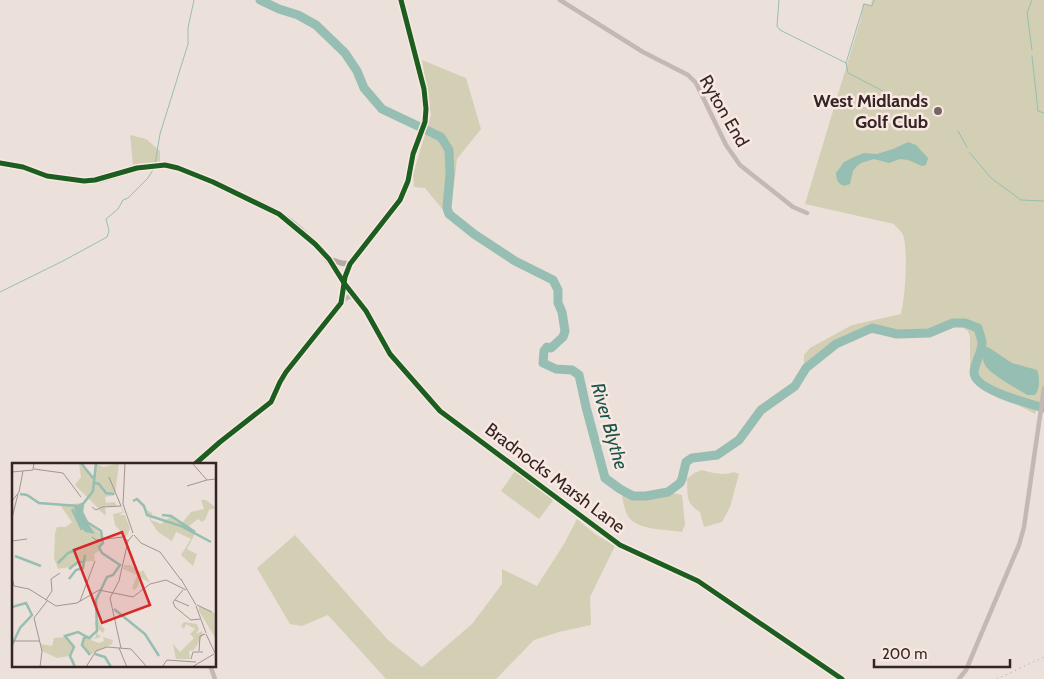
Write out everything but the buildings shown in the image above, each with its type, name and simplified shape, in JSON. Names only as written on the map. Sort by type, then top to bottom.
[{"type":"street","points":[[340,303],[350,264],[400,200],[408,181],[413,154],[426,117],[424,89],[401,0]]},
{"type":"street","name":"Ryton End","points":[[560,0],[643,52],[688,75],[696,83],[726,146],[740,165],[793,207],[807,212]]},
{"type":"street","points":[[0,163],[23,167],[47,176],[90,181],[150,166],[158,165],[178,168],[270,208],[315,244],[344,283]]},
{"type":"street","points":[[328,259],[350,264]]},
{"type":"street","name":"Bradnocks Marsh Lane","points":[[344,283],[366,311],[390,354],[440,411],[620,544],[698,581],[842,679]]},
{"type":"street","points":[[197,463],[220,442],[271,402],[286,372],[340,303],[346,298],[355,295]]},
{"type":"street","points":[[959,679],[970,661],[1019,545],[1024,528],[1044,389]]},
{"type":"street","points":[[210,666],[215,679]]},
{"type":"shaded area","name":"West Midlands Golf Club","points":[[872,0],[1044,0],[1044,406],[1038,405],[1035,414],[974,382],[970,375],[970,337],[968,331],[960,326],[948,328],[939,333],[901,337],[870,333],[835,349],[809,369],[806,370],[804,366],[804,355],[810,348],[852,325],[901,314],[906,273],[902,233],[894,224],[805,204],[861,18],[863,3],[871,5]]},
{"type":"shaded area","points":[[422,60],[466,78],[481,129],[457,159],[452,202],[448,216],[425,188],[414,187],[413,174],[431,115]]},
{"type":"shaded area","points":[[130,135],[146,139],[160,151],[160,162],[133,165]]},
{"type":"shaded area","points":[[702,470],[718,474],[734,472],[739,474],[730,507],[722,522],[704,527],[700,512],[690,502],[687,490],[687,479],[694,473]]},
{"type":"shaded area","points":[[515,471],[554,499],[539,519],[501,491]]},
{"type":"shaded area","points":[[620,489],[633,496],[668,492],[682,495],[685,525],[682,532],[650,528],[635,523],[626,512]]},
{"type":"shaded area","points":[[577,519],[595,534],[615,546],[590,597],[591,625],[534,640],[496,679],[386,679],[328,615],[302,626],[290,624],[257,568],[295,535],[388,640],[422,667],[472,624],[502,584],[502,569],[537,586],[564,544]]},
{"type":"water","points":[[908,142],[916,145],[928,158],[926,165],[922,166],[900,159],[889,163],[874,159],[861,163],[856,167],[850,184],[844,186],[838,181],[836,173],[844,162],[864,153],[877,154]]},
{"type":"water","points":[[985,347],[988,347],[1012,363],[1037,370],[1039,383],[1035,395],[1027,395],[991,372],[983,361]]},
{"type":"waterway","points":[[155,164],[160,134],[188,44],[188,28],[194,0]]},
{"type":"waterway","name":"River Blythe","points":[[260,0],[298,15],[316,25],[345,53],[357,71],[364,88],[382,109],[441,137],[449,150],[450,174],[447,208],[449,214],[474,234],[515,261],[553,280],[558,290],[558,303],[562,312],[565,331],[563,337],[551,348],[547,347],[544,351],[543,363],[556,369],[572,370],[579,375],[605,478],[633,496],[668,492],[680,483],[686,462],[692,458],[717,455],[739,440],[761,410],[795,386],[806,368],[836,344],[872,328],[897,334],[929,333],[953,323],[965,323],[978,328],[982,343],[974,369],[977,379],[983,385],[1004,395],[1044,408]]},
{"type":"waterway","points":[[779,0],[777,26],[780,30],[846,63],[848,73],[921,109]]},
{"type":"waterway","points":[[846,63],[864,4],[872,6],[874,0]]},
{"type":"waterway","points":[[1032,0],[1027,13],[1032,50]]},
{"type":"waterway","points":[[1032,56],[1038,111],[1044,113]]},
{"type":"waterway","points":[[958,131],[967,147]]},
{"type":"waterway","points":[[969,152],[991,178],[1021,200],[1044,201]]},
{"type":"waterway","points":[[0,292],[107,237],[109,231],[106,219],[118,209],[123,200],[128,198],[148,178],[154,168]]},
{"type":"railway","points":[[997,679],[1044,657]]},
{"type":"cycle path","points":[[196,463],[271,402],[286,372],[341,303],[345,277],[350,264],[400,200],[408,181],[413,154],[425,122],[426,109],[424,89],[401,0]]},
{"type":"cycle path","points":[[0,163],[23,167],[47,176],[84,181],[95,180],[137,168],[165,165],[178,168],[213,182],[279,214],[315,244],[329,259],[344,283],[366,311],[390,354],[440,411],[620,545],[698,581],[842,679]]},
{"type":"place","name":"West Midlands Golf Club","points":[[938,111]]}]
